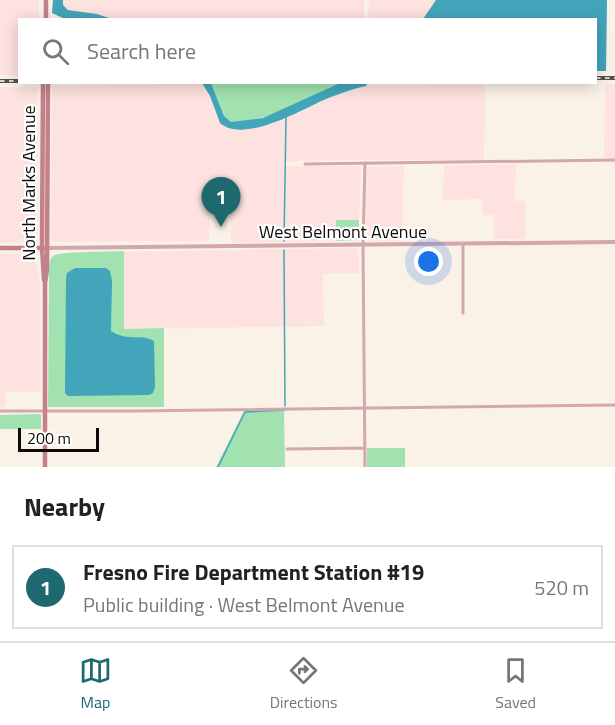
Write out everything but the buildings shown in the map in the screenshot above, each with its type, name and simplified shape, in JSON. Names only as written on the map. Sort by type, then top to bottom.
[{"type":"main road","points":[[46,0],[46,18]]},
{"type":"main road","name":"North Marks Avenue","points":[[43,84],[45,467]]},
{"type":"main road","name":"North Marks Avenue","points":[[44,248],[48,84]]},
{"type":"main road","name":"West Belmont Avenue","points":[[0,248],[44,248]]},
{"type":"street","points":[[305,164],[615,160]]},
{"type":"street","points":[[365,163],[363,245],[365,467]]},
{"type":"street","name":"West Belmont Avenue","points":[[44,248],[615,242]]},
{"type":"street","points":[[463,244],[464,313]]},
{"type":"street","points":[[0,411],[615,405]]},
{"type":"street","points":[[287,449],[365,448]]},
{"type":"shaded area","points":[[0,0],[39,0],[39,18],[18,18],[18,75],[0,75]]},
{"type":"shaded area","points":[[63,0],[364,0],[364,18],[107,18],[67,10],[63,5]]},
{"type":"shaded area","points":[[369,0],[436,0],[424,18],[368,18]]},
{"type":"shaded area","points":[[203,84],[210,96],[217,117],[259,127],[274,123],[346,91],[366,86],[485,85],[484,160],[284,162],[285,166],[361,166],[359,220],[336,220],[336,241],[233,243],[231,240],[231,197],[210,197],[209,241],[53,242],[51,240],[52,87]]},
{"type":"shaded area","points":[[605,84],[615,84],[615,158],[604,158]]},
{"type":"shaded area","points":[[0,87],[38,87],[37,240],[35,242],[0,243]]},
{"type":"shaded area","points":[[516,164],[515,201],[525,201],[525,239],[494,239],[494,215],[483,215],[483,199],[443,200],[444,166]]},
{"type":"shaded area","points":[[404,166],[402,241],[369,241],[365,238],[367,168]]},
{"type":"shaded area","points":[[358,248],[359,273],[323,274],[324,326],[124,329],[124,252]]},
{"type":"shaded area","points":[[0,253],[35,256],[40,286],[41,392],[6,392],[5,407],[0,407]]},
{"type":"green space","points":[[211,84],[338,84],[301,102],[259,118],[231,122],[224,116]]},
{"type":"green space","points":[[336,220],[359,220],[359,240],[336,241]]},
{"type":"green space","points":[[124,251],[124,329],[164,328],[164,407],[48,407],[51,258],[65,253]]},
{"type":"green space","points":[[244,411],[284,411],[285,467],[216,467]]},
{"type":"green space","points":[[41,414],[41,429],[0,429],[0,415]]},
{"type":"green space","points":[[367,448],[405,448],[405,467],[367,467]]},
{"type":"water","points":[[53,0],[63,0],[63,5],[68,10],[109,18],[63,18],[52,13]]},
{"type":"water","points":[[436,0],[607,0],[606,71],[597,71],[597,18],[424,18]]},
{"type":"water","points":[[203,84],[211,84],[224,116],[231,122],[263,118],[338,84],[367,84],[326,99],[273,123],[243,130],[230,128],[220,123],[210,96]]},
{"type":"water","points":[[75,268],[106,268],[110,271],[112,281],[111,331],[122,336],[154,341],[155,387],[153,393],[149,395],[68,396],[65,393],[66,279],[67,273]]},
{"type":"waterway","points":[[284,241],[286,117]]},
{"type":"waterway","points":[[284,250],[285,406]]},
{"type":"waterway","points":[[218,467],[245,412],[285,410]]},
{"type":"railway","points":[[597,78],[615,78]]},
{"type":"railway","points":[[0,81],[18,81]]},
{"type":"place","name":"Fresno Fire Department Station #19","points":[[221,227]]}]
